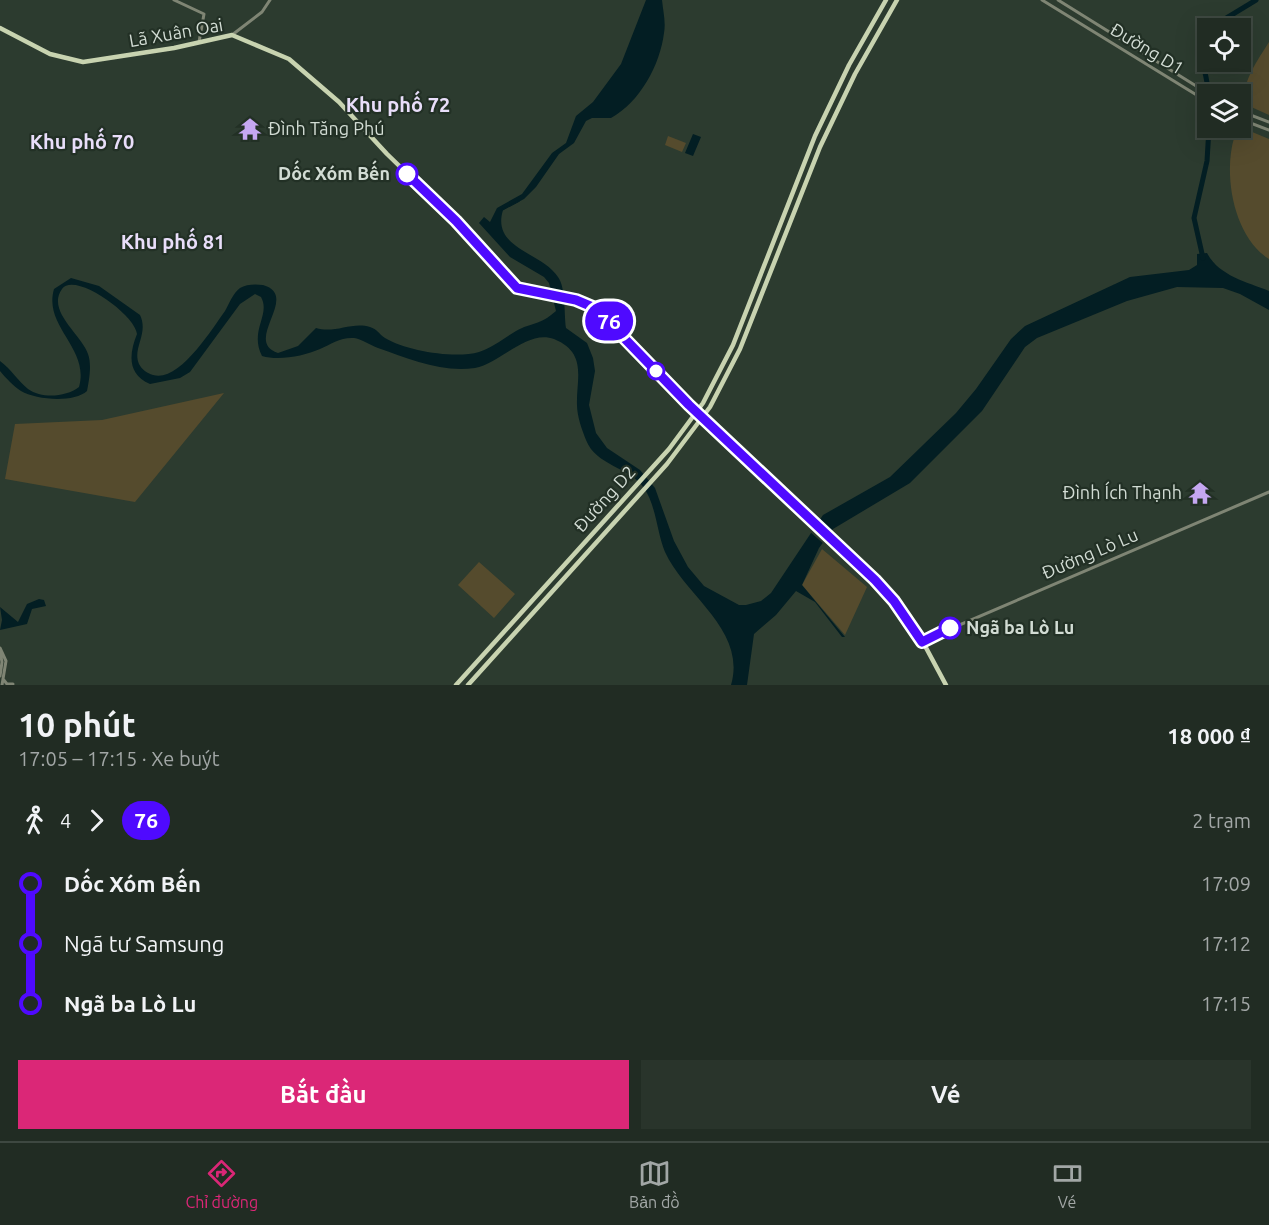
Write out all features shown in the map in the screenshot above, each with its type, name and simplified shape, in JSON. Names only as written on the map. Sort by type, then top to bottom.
[{"type":"main road","name":"Đường D2","points":[[457,684],[654,466],[697,412],[727,358],[815,136],[849,65],[885,0]]},
{"type":"main road","name":"Đường D2","points":[[468,685],[667,464],[703,418],[727,378],[821,145],[848,87],[898,0]]},
{"type":"main road","name":"Lã Xuân Oai","points":[[0,28],[51,54],[83,62],[232,35],[289,59],[334,97],[387,154],[456,221],[512,285],[523,291],[576,300],[595,308],[697,412]]},
{"type":"main road","points":[[841,84],[848,87]]},
{"type":"main road","points":[[807,155],[816,158]]},
{"type":"main road","points":[[769,250],[778,253]]},
{"type":"main road","points":[[697,412],[875,580],[899,608],[922,642],[946,685]]},
{"type":"main road","points":[[597,528],[604,534]]},
{"type":"street","points":[[174,0],[204,14],[199,42]]},
{"type":"street","points":[[232,35],[262,12],[270,0]]},
{"type":"street","name":"Đường D1","points":[[1042,0],[1197,95]]},
{"type":"street","name":"Đường D1","points":[[1058,0],[1197,87]]},
{"type":"street","points":[[1251,115],[1269,122]]},
{"type":"street","points":[[1251,123],[1269,130]]},
{"type":"street","name":"Đường Lò Lu","points":[[922,642],[1269,492]]},
{"type":"street","points":[[0,650],[5,658],[2,685]]},
{"type":"street","points":[[2,676],[6,684],[13,684]]},
{"type":"shaded area","points":[[1269,42],[1269,115],[1251,107],[1251,84],[1247,84]]},
{"type":"shaded area","points":[[1251,132],[1269,139],[1269,259],[1247,236],[1240,221],[1231,187],[1231,153],[1234,138],[1251,138]]},
{"type":"shaded area","points":[[668,136],[686,143],[682,152],[665,145]]},
{"type":"shaded area","points":[[224,393],[135,502],[5,479],[15,424],[102,420]]},
{"type":"shaded area","points":[[822,549],[867,587],[845,635],[802,585]]},
{"type":"shaded area","points":[[479,562],[515,594],[494,618],[458,585]]},
{"type":"water","points":[[646,0],[662,0],[665,25],[658,58],[647,82],[631,102],[611,118],[592,118],[586,121],[574,143],[559,154],[536,187],[524,199],[503,210],[501,223],[504,233],[511,242],[551,269],[561,282],[566,328],[587,343],[593,358],[595,371],[589,405],[596,433],[607,448],[640,470],[655,488],[674,541],[688,567],[704,586],[739,605],[761,601],[771,593],[823,515],[890,477],[956,413],[1011,339],[1025,326],[1130,277],[1189,270],[1197,265],[1197,254],[1207,253],[1212,261],[1226,273],[1269,291],[1269,310],[1240,294],[1223,288],[1177,287],[1127,301],[1037,338],[1025,347],[982,411],[910,483],[833,529],[819,548],[802,585],[845,637],[842,637],[815,602],[796,591],[776,615],[754,634],[747,685],[731,685],[734,665],[730,647],[712,614],[686,584],[665,552],[651,502],[644,488],[630,475],[597,456],[591,449],[584,436],[578,414],[576,359],[565,345],[554,339],[544,337],[534,339],[484,365],[463,369],[426,364],[354,338],[340,340],[299,356],[284,358],[262,356],[258,338],[264,310],[261,297],[255,294],[240,304],[190,372],[180,378],[150,384],[137,375],[134,369],[132,349],[137,334],[126,316],[103,297],[90,290],[69,285],[62,289],[58,297],[58,306],[88,354],[90,368],[87,391],[81,395],[64,399],[36,396],[18,389],[0,371],[0,361],[28,389],[40,394],[61,395],[79,387],[81,373],[78,361],[55,315],[52,303],[54,289],[71,278],[99,286],[140,315],[143,328],[137,358],[142,368],[153,375],[163,375],[184,363],[212,330],[235,293],[240,288],[254,284],[263,285],[273,291],[276,299],[266,339],[269,347],[278,353],[298,346],[316,328],[330,330],[357,325],[372,328],[385,338],[406,347],[431,353],[469,354],[484,350],[522,328],[540,322],[556,311],[549,283],[544,277],[510,257],[479,223],[484,217],[490,222],[497,208],[522,194],[552,153],[566,143],[576,116],[593,102],[621,64]]},
{"type":"water","points":[[693,134],[701,137],[693,156],[685,153]]},
{"type":"water","points":[[39,599],[44,600],[46,606],[32,609],[27,624],[0,630],[2,620],[0,607],[18,622],[27,604]]},
{"type":"pier","points":[[812,525],[828,540],[825,545],[808,530]]},
{"type":"waterway","points":[[1226,18],[1256,0]]},
{"type":"waterway","points":[[1205,72],[1208,84]]},
{"type":"waterway","points":[[1203,258],[1194,218],[1207,161],[1208,138]]},
{"type":"waterway","points":[[502,210],[519,201]]},
{"type":"bus line","name":"76","points":[[407,174],[456,221],[512,285],[523,291],[576,300],[595,308],[689,405],[875,580],[894,601],[922,642],[950,628]]},
{"type":"place","name":"Đình Tăng Phú","points":[[250,129]]},
{"type":"place","name":"Dốc Xóm Bến","points":[[407,174]]},
{"type":"place","name":"Đình Ích Thạnh","points":[[1200,493]]},
{"type":"place","name":"Ngã ba Lò Lu","points":[[950,628]]},
{"type":"district","name":"Khu phố 72","points":[[398,105]]},
{"type":"district","name":"Khu phố 70","points":[[82,142]]},
{"type":"district","name":"Khu phố 81","points":[[173,242]]}]
